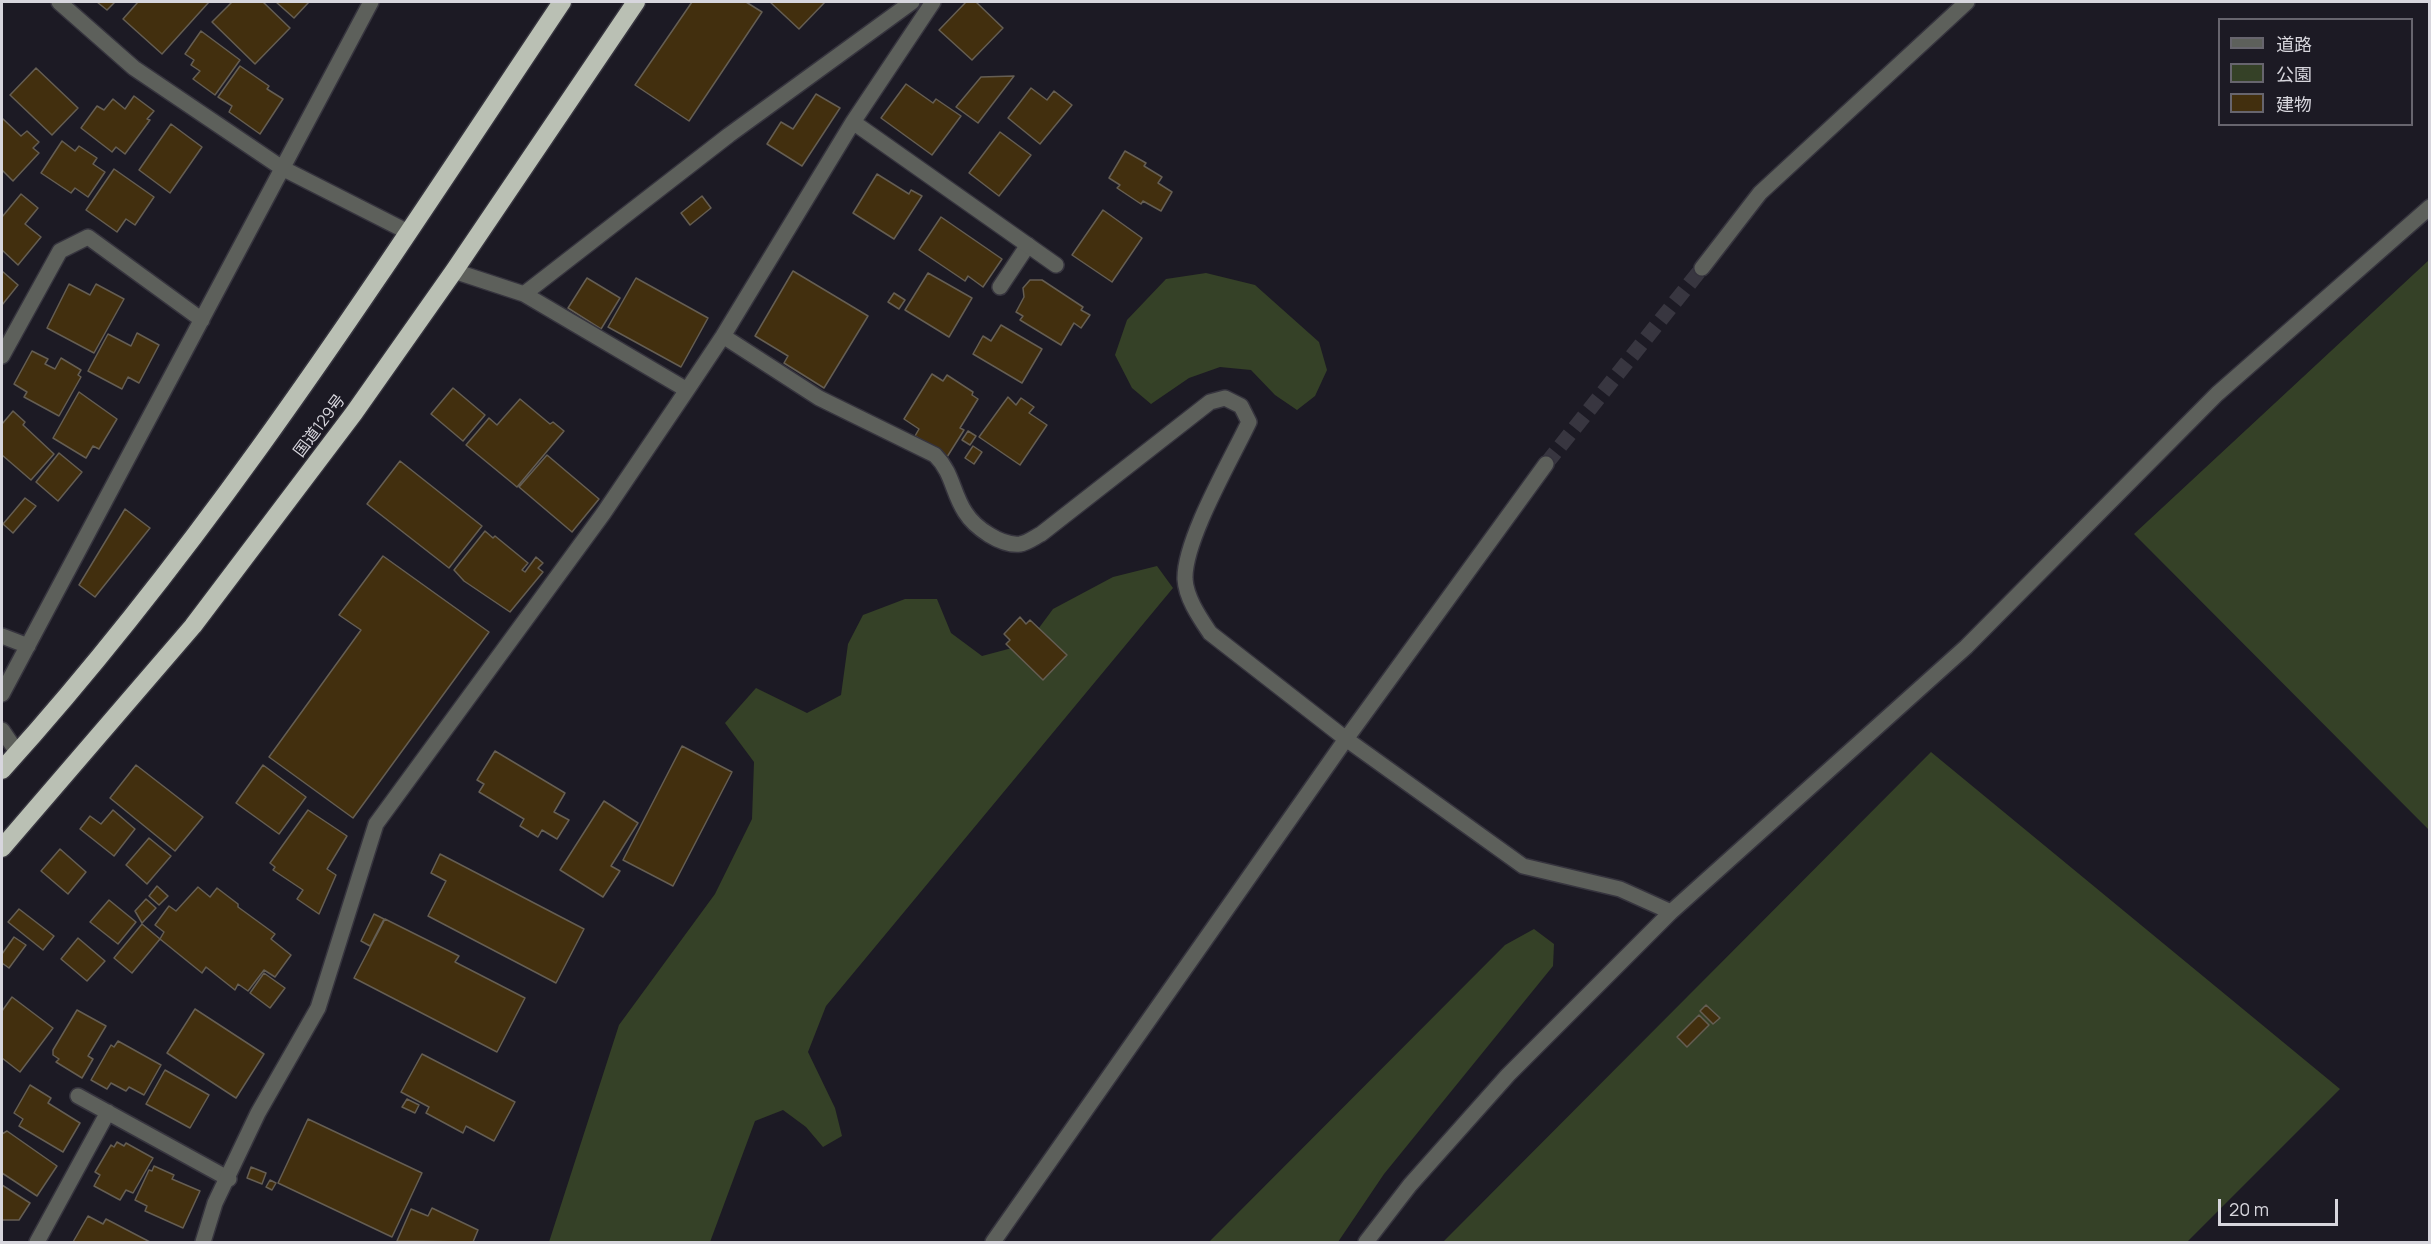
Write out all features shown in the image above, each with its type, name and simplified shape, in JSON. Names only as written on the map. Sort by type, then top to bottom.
[{"type":"highway","points":[[2,770],[129,621],[237,481],[562,2]]},
{"type":"highway","name":"国道129号","points":[[2,848],[193,626],[354,413],[454,272],[636,2]]},
{"type":"street","points":[[59,2],[134,68],[282,168],[408,232]]},
{"type":"street","points":[[2,694],[371,2]]},
{"type":"street","points":[[524,294],[729,135],[912,2]]},
{"type":"street","points":[[203,1242],[215,1203],[229,1179],[258,1113],[318,1008],[376,824],[596,523],[687,390],[723,336],[853,122],[933,2]]},
{"type":"street","points":[[1702,268],[1760,193],[1967,2]]},
{"type":"street","points":[[853,122],[1056,265]]},
{"type":"street","points":[[1366,1242],[1410,1185],[1508,1075],[1671,912],[1966,647],[2217,394],[2430,207]]},
{"type":"street","points":[[2,356],[60,251],[88,237],[202,320]]},
{"type":"street","points":[[1000,287],[1028,245]]},
{"type":"street","points":[[454,272],[524,294],[687,390]]},
{"type":"street","points":[[723,336],[819,398],[935,455],[947,467],[965,512],[982,530],[1003,542],[1021,544],[1041,534],[1210,402],[1225,398],[1241,406],[1249,422],[1190,545],[1185,580],[1196,612],[1210,633],[1346,740],[1523,866],[1620,889],[1671,912]]},
{"type":"street","points":[[993,1242],[1346,740],[1546,464]]},
{"type":"street","points":[[2,636],[28,646]]},
{"type":"street","points":[[2,730],[17,752]]},
{"type":"street","points":[[78,1096],[229,1179]]},
{"type":"street","points":[[37,1242],[108,1112]]},
{"type":"green space","points":[[2429,260],[2429,830],[2134,534]]},
{"type":"green space","points":[[1206,273],[1255,285],[1319,342],[1327,370],[1315,396],[1297,410],[1275,395],[1251,370],[1220,367],[1189,378],[1151,404],[1132,388],[1115,355],[1127,320],[1166,279]]},
{"type":"green space","points":[[1157,566],[1173,588],[826,1006],[808,1052],[835,1108],[842,1136],[823,1147],[806,1127],[783,1110],[755,1121],[710,1242],[549,1242],[619,1025],[715,894],[752,819],[754,762],[725,723],[756,688],[807,713],[841,695],[848,644],[863,615],[905,599],[937,599],[951,633],[982,656],[1027,644],[1053,609],[1113,577]]},
{"type":"green space","points":[[1931,752],[2340,1089],[2187,1242],[1443,1242]]},
{"type":"green space","points":[[1534,929],[1554,944],[1553,966],[1384,1174],[1338,1242],[1209,1242],[1505,945]]},
{"type":"building","points":[[97,2],[115,2],[107,10]]},
{"type":"building","points":[[138,2],[209,2],[162,54],[123,19]]},
{"type":"building","points":[[232,2],[263,2],[290,28],[255,64],[212,22]]},
{"type":"building","points":[[276,2],[309,2],[294,18]]},
{"type":"building","points":[[692,2],[746,2],[762,12],[689,121],[635,85]]},
{"type":"building","points":[[770,2],[825,2],[799,29]]},
{"type":"building","points":[[966,2],[976,2],[1003,28],[972,60],[939,30]]},
{"type":"building","points":[[201,31],[240,60],[215,95],[193,79],[200,71],[191,65],[194,60],[185,54]]},
{"type":"building","points":[[240,66],[269,86],[267,89],[283,99],[260,134],[229,112],[232,106],[218,97]]},
{"type":"building","points":[[36,68],[78,108],[52,135],[10,95]]},
{"type":"building","points":[[1014,76],[978,123],[956,107],[981,77]]},
{"type":"building","points":[[906,84],[933,103],[936,99],[961,116],[932,155],[881,118]]},
{"type":"building","points":[[1031,88],[1047,100],[1054,91],[1072,105],[1040,144],[1008,118]]},
{"type":"building","points":[[816,94],[840,108],[802,166],[767,144],[781,122],[793,129]]},
{"type":"building","points":[[134,96],[154,111],[125,154],[116,147],[112,152],[81,128],[97,106],[104,110],[113,99],[125,109]]},
{"type":"building","points":[[2,118],[21,136],[27,131],[39,142],[33,148],[39,153],[13,181],[2,170]]},
{"type":"building","points":[[171,124],[202,147],[170,193],[139,170]]},
{"type":"building","points":[[1000,132],[1031,155],[999,196],[969,173]]},
{"type":"building","points":[[62,141],[75,151],[79,146],[97,158],[93,164],[105,172],[88,197],[75,188],[71,193],[41,173]]},
{"type":"building","points":[[1125,151],[1146,163],[1144,166],[1162,177],[1158,183],[1172,192],[1161,211],[1143,201],[1141,204],[1117,188],[1120,185],[1109,178]]},
{"type":"building","points":[[114,169],[154,197],[135,225],[126,219],[117,232],[86,210]]},
{"type":"building","points":[[877,174],[909,194],[911,190],[922,196],[894,239],[853,213]]},
{"type":"building","points":[[21,194],[38,208],[25,224],[41,237],[18,265],[2,250],[2,217]]},
{"type":"building","points":[[702,196],[711,208],[690,225],[681,213]]},
{"type":"building","points":[[1103,210],[1142,238],[1112,282],[1072,255]]},
{"type":"building","points":[[941,217],[1002,259],[983,287],[968,276],[965,281],[919,250]]},
{"type":"building","points":[[2,271],[18,285],[2,305]]},
{"type":"building","points":[[793,271],[868,316],[824,388],[784,363],[788,356],[755,336]]},
{"type":"building","points":[[928,273],[972,298],[949,337],[905,310]]},
{"type":"building","points":[[587,278],[620,298],[601,329],[568,308]]},
{"type":"building","points":[[636,278],[708,318],[681,367],[608,327]]},
{"type":"building","points":[[1030,280],[1042,280],[1083,307],[1081,310],[1090,315],[1081,328],[1074,323],[1061,345],[1020,320],[1023,316],[1016,312],[1024,297],[1023,288]]},
{"type":"building","points":[[69,284],[90,295],[96,284],[124,299],[94,353],[47,328]]},
{"type":"building","points":[[894,293],[905,300],[899,309],[888,302]]},
{"type":"building","points":[[1001,325],[1042,349],[1022,383],[973,354],[983,336],[991,341]]},
{"type":"building","points":[[137,333],[159,345],[139,383],[128,377],[122,389],[88,371],[108,334],[131,346]]},
{"type":"building","points":[[32,351],[48,359],[45,364],[55,369],[61,358],[81,370],[78,375],[81,377],[59,416],[24,397],[27,392],[14,384]]},
{"type":"building","points":[[932,374],[943,381],[947,375],[973,392],[972,395],[978,399],[960,428],[964,430],[947,457],[915,436],[919,429],[904,419]]},
{"type":"building","points":[[453,388],[485,415],[463,441],[431,414]]},
{"type":"building","points":[[79,392],[117,419],[99,449],[93,446],[86,458],[53,438]]},
{"type":"building","points":[[1008,397],[1016,405],[1021,398],[1034,407],[1029,413],[1047,425],[1020,465],[979,437]]},
{"type":"building","points":[[520,399],[550,424],[553,422],[564,431],[517,487],[466,445],[489,418],[497,425]]},
{"type":"building","points":[[13,411],[25,422],[23,425],[54,454],[31,480],[2,455],[2,424]]},
{"type":"building","points":[[968,431],[976,436],[970,445],[962,440]]},
{"type":"building","points":[[973,446],[982,452],[974,464],[965,458]]},
{"type":"building","points":[[59,453],[82,472],[58,501],[36,482]]},
{"type":"building","points":[[547,455],[599,499],[572,532],[519,487]]},
{"type":"building","points":[[400,461],[482,526],[449,568],[367,504]]},
{"type":"building","points":[[25,498],[36,506],[13,533],[3,524]]},
{"type":"building","points":[[125,509],[150,528],[95,597],[79,585]]},
{"type":"building","points":[[485,531],[493,538],[495,536],[528,563],[522,570],[525,572],[536,557],[543,563],[538,568],[543,572],[510,612],[464,581],[454,570]]},
{"type":"building","points":[[383,556],[489,632],[353,818],[269,757],[361,630],[339,615]]},
{"type":"building","points":[[1020,617],[1026,624],[1030,620],[1067,655],[1043,680],[1006,644],[1010,640],[1004,634]]},
{"type":"building","points":[[682,746],[732,772],[673,886],[623,860]]},
{"type":"building","points":[[495,751],[565,793],[554,812],[569,820],[557,839],[542,830],[538,837],[520,826],[524,819],[479,792],[484,784],[477,780]]},
{"type":"building","points":[[136,765],[203,817],[175,851],[110,798]]},
{"type":"building","points":[[263,765],[306,797],[279,834],[236,803]]},
{"type":"building","points":[[604,801],[638,823],[611,866],[620,871],[603,897],[560,870]]},
{"type":"building","points":[[113,810],[135,829],[114,856],[80,829],[90,816],[101,824]]},
{"type":"building","points":[[308,810],[347,836],[327,869],[336,875],[319,914],[297,899],[303,890],[273,870],[275,867],[270,863]]},
{"type":"building","points":[[149,838],[171,856],[147,884],[126,865]]},
{"type":"building","points":[[60,849],[86,872],[68,894],[41,871]]},
{"type":"building","points":[[440,854],[584,929],[556,983],[428,916],[446,881],[431,873]]},
{"type":"building","points":[[157,886],[168,896],[159,905],[149,896]]},
{"type":"building","points":[[198,887],[210,897],[217,888],[238,904],[238,907],[275,934],[271,939],[291,955],[275,977],[264,970],[248,991],[238,984],[235,990],[206,967],[202,973],[160,939],[164,932],[155,925],[169,906],[176,911]]},
{"type":"building","points":[[146,899],[156,908],[142,923],[135,911]]},
{"type":"building","points":[[109,900],[136,922],[118,944],[90,922]]},
{"type":"building","points":[[19,909],[54,936],[43,950],[8,922]]},
{"type":"building","points":[[374,914],[384,919],[370,946],[361,941]]},
{"type":"building","points":[[385,919],[459,956],[455,962],[525,998],[497,1052],[354,978]]},
{"type":"building","points":[[142,924],[160,939],[132,973],[114,958]]},
{"type":"building","points":[[14,937],[26,945],[9,968],[2,963],[2,954]]},
{"type":"building","points":[[78,938],[105,961],[87,981],[61,959]]},
{"type":"building","points":[[264,973],[285,988],[270,1008],[250,993]]},
{"type":"building","points":[[12,997],[53,1028],[20,1072],[2,1058],[2,1011]]},
{"type":"building","points":[[1706,1005],[1720,1018],[1713,1024],[1700,1011]]},
{"type":"building","points":[[195,1009],[264,1054],[236,1098],[167,1053]]},
{"type":"building","points":[[77,1010],[106,1026],[88,1056],[93,1059],[82,1078],[56,1062],[59,1059],[53,1055],[53,1050]]},
{"type":"building","points":[[1699,1015],[1709,1025],[1687,1047],[1677,1037]]},
{"type":"building","points":[[118,1041],[161,1065],[144,1095],[129,1087],[126,1091],[111,1083],[107,1089],[91,1080],[111,1045],[114,1047]]},
{"type":"building","points":[[422,1054],[515,1102],[494,1141],[466,1126],[463,1133],[426,1113],[429,1107],[401,1092]]},
{"type":"building","points":[[165,1070],[209,1095],[190,1128],[146,1104]]},
{"type":"building","points":[[30,1085],[51,1098],[48,1103],[80,1123],[63,1152],[19,1126],[23,1119],[14,1113]]},
{"type":"building","points":[[407,1099],[419,1105],[415,1113],[402,1107]]},
{"type":"building","points":[[308,1119],[422,1173],[392,1237],[278,1183]]},
{"type":"building","points":[[7,1131],[57,1166],[37,1196],[2,1173],[2,1134]]},
{"type":"building","points":[[117,1142],[124,1146],[126,1143],[153,1158],[133,1193],[126,1190],[120,1200],[94,1186],[100,1175],[95,1172],[111,1145],[114,1147]]},
{"type":"building","points":[[154,1166],[174,1175],[172,1179],[200,1191],[183,1228],[145,1211],[147,1206],[135,1200],[149,1170],[152,1171]]},
{"type":"building","points":[[251,1167],[266,1173],[262,1184],[247,1178]]},
{"type":"building","points":[[270,1180],[276,1183],[272,1190],[266,1187]]},
{"type":"building","points":[[2,1185],[30,1203],[19,1220],[2,1220]]},
{"type":"building","points":[[432,1208],[478,1230],[473,1242],[397,1241],[411,1209],[428,1216]]},
{"type":"building","points":[[88,1216],[103,1224],[106,1219],[150,1242],[73,1242]]},
{"type":"tunnel","points":[[1546,464],[1702,268]]}]
